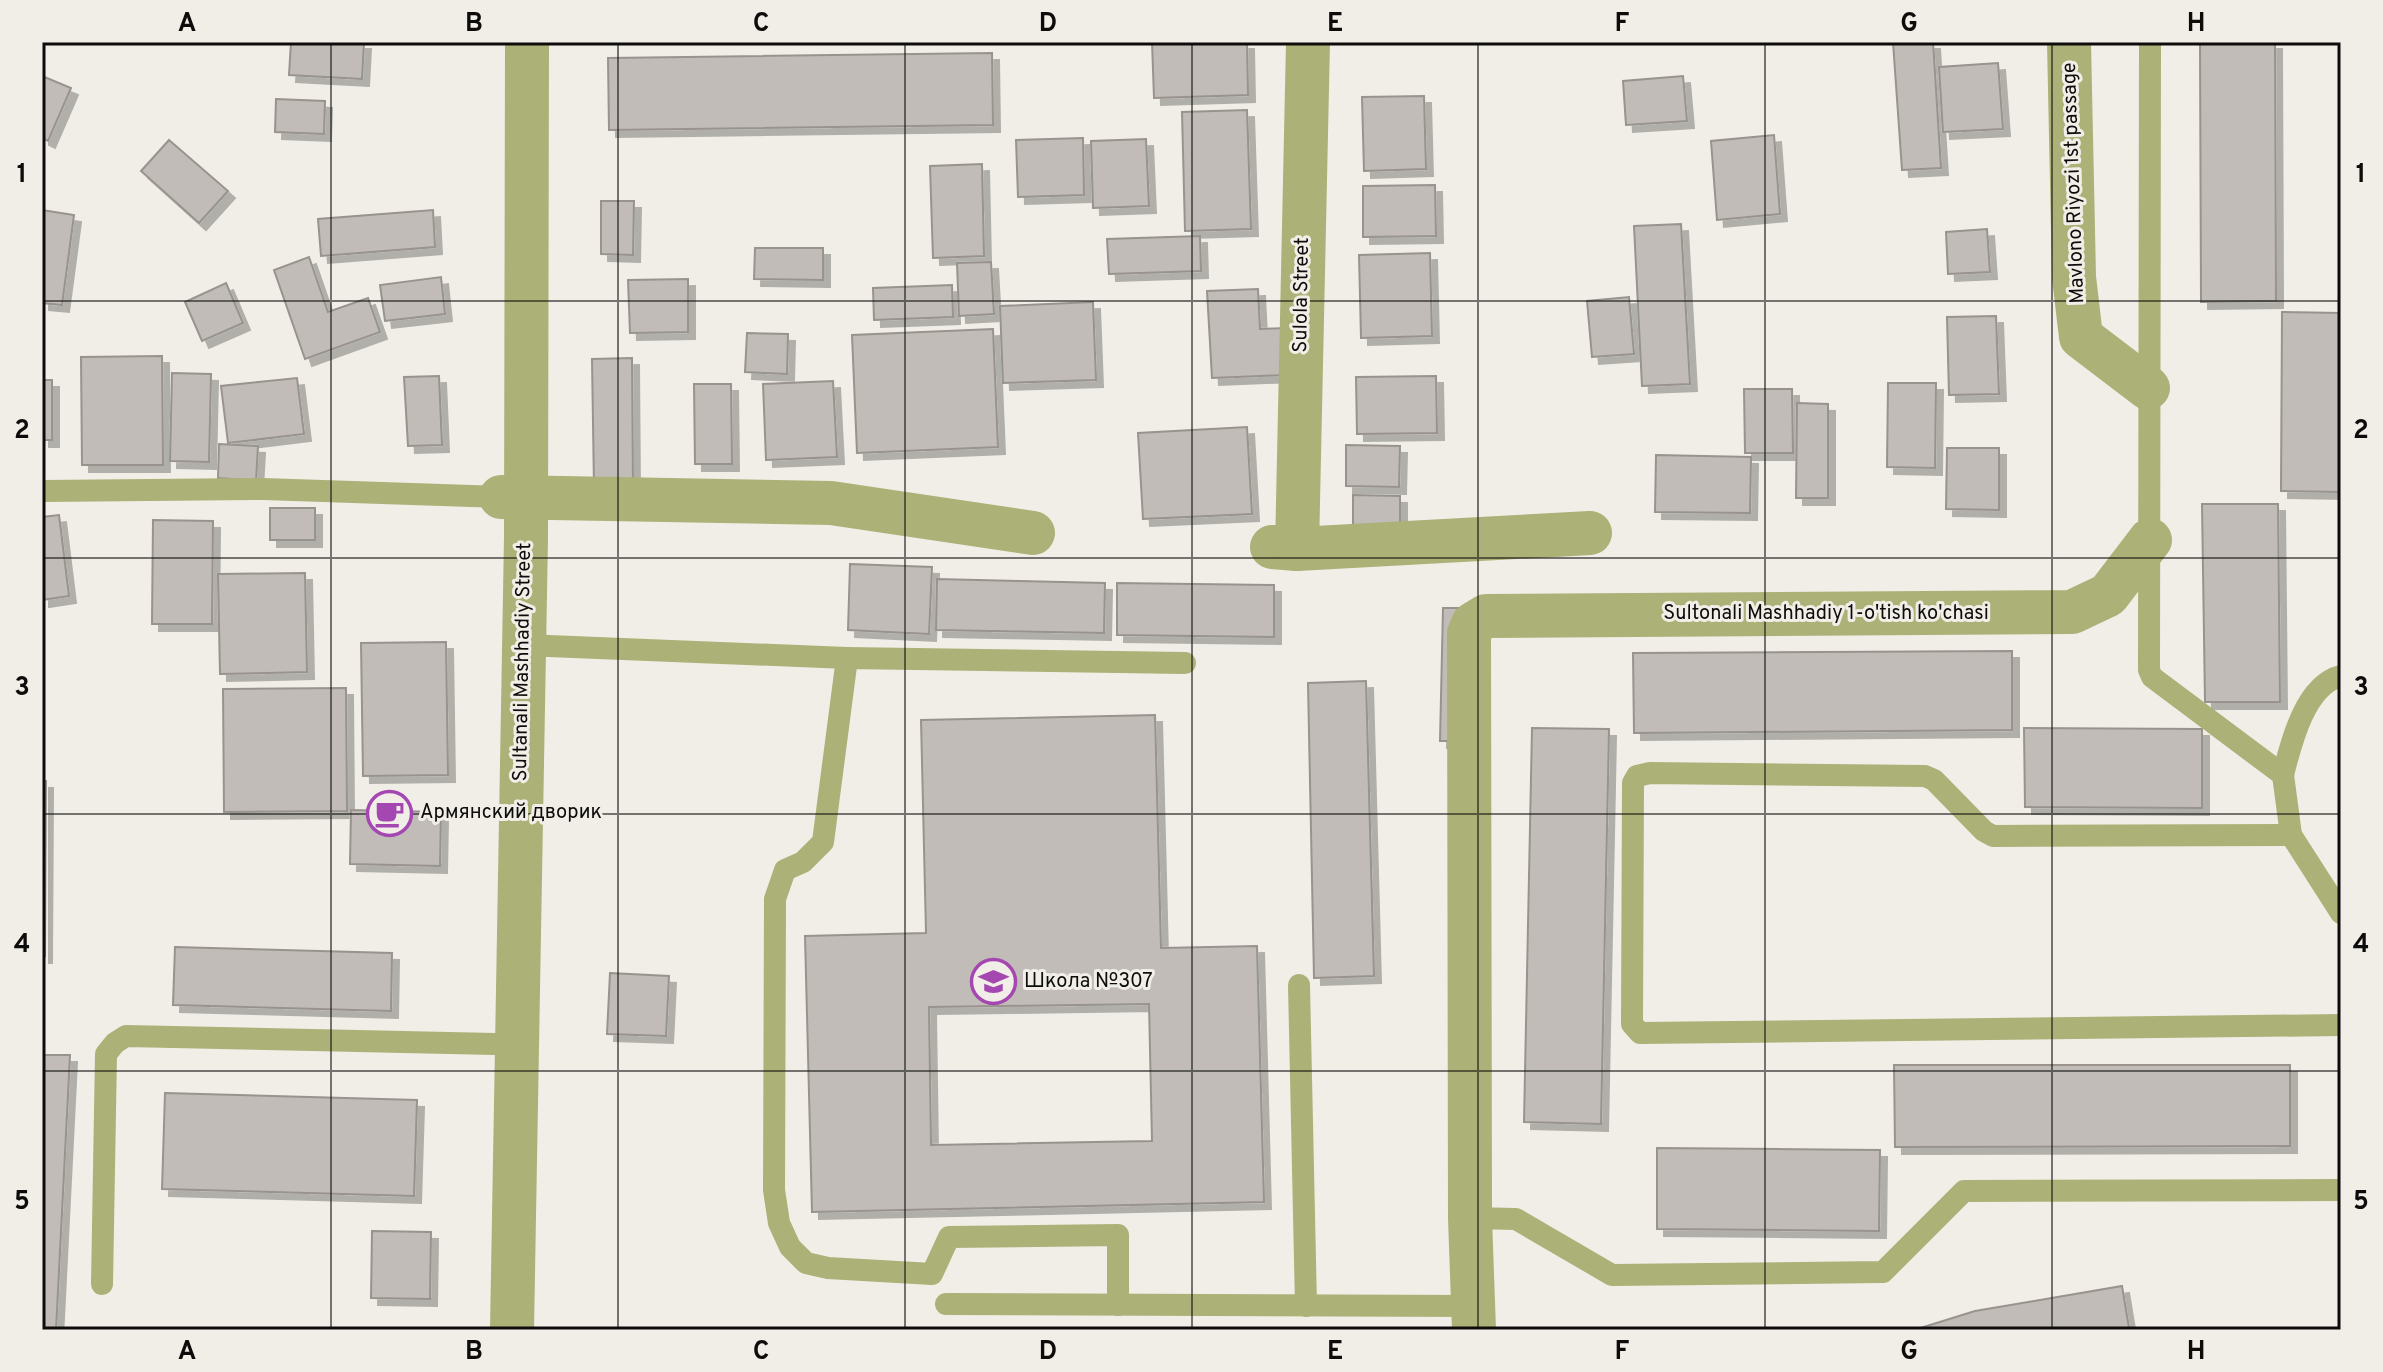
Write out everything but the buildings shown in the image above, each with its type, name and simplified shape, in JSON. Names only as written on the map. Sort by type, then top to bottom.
[{"type":"street","name":"Sultаnali Mashhadiy Street","points":[[499,42],[513,497],[524,645],[512,1330]]},
{"type":"street","name":"Sultаnali Mashhadiy Street","points":[[490,1330],[497,642],[513,497],[527,42]]},
{"type":"street","name":"Sulola Street","points":[[1308,42],[1284,548],[1590,533]]},
{"type":"street","name":"Mavlono Riyozi 1st passage","points":[[2069,42],[2074,277],[2081,337],[2148,388]]},
{"type":"street","points":[[513,497],[831,503],[1033,533]]},
{"type":"street","name":"Sultonali Mashhadiy 1-o'tish ko'chasi","points":[[1470,1218],[1469,634],[1473,624],[1486,616],[2072,612],[2108,595],[2150,540]]},
{"type":"street","points":[[1470,1218],[1474,1318]]},
{"type":"lane","points":[[2150,42],[2150,674],[2283,775]]},
{"type":"lane","points":[[42,491],[263,489],[513,497]]},
{"type":"lane","points":[[524,645],[847,658],[1185,663]]},
{"type":"lane","points":[[847,658],[823,842],[803,862],[785,870],[775,899],[774,1190],[779,1223],[790,1247],[806,1263],[828,1268],[932,1274],[949,1237],[1118,1235],[1118,1305]]},
{"type":"lane","points":[[2341,676],[2320,688],[2294,730],[2283,775],[2291,835],[2341,913]]},
{"type":"lane","points":[[2291,835],[1993,836],[1984,831],[1934,780],[1925,776],[1650,773],[1637,776],[1633,783],[1632,1024],[1640,1033],[2341,1025]]},
{"type":"lane","points":[[1299,985],[1306,1306]]},
{"type":"lane","points":[[102,1284],[106,1054],[126,1036],[495,1044]]},
{"type":"lane","points":[[1470,1218],[1516,1219],[1612,1275],[1883,1272],[1964,1191],[2341,1190]]},
{"type":"lane","points":[[946,1304],[1306,1306],[1474,1318]]},
{"type":"place","name":"Армянский дворик","points":[[389,813]]},
{"type":"place","name":"Школа №307","points":[[993,982]]}]
